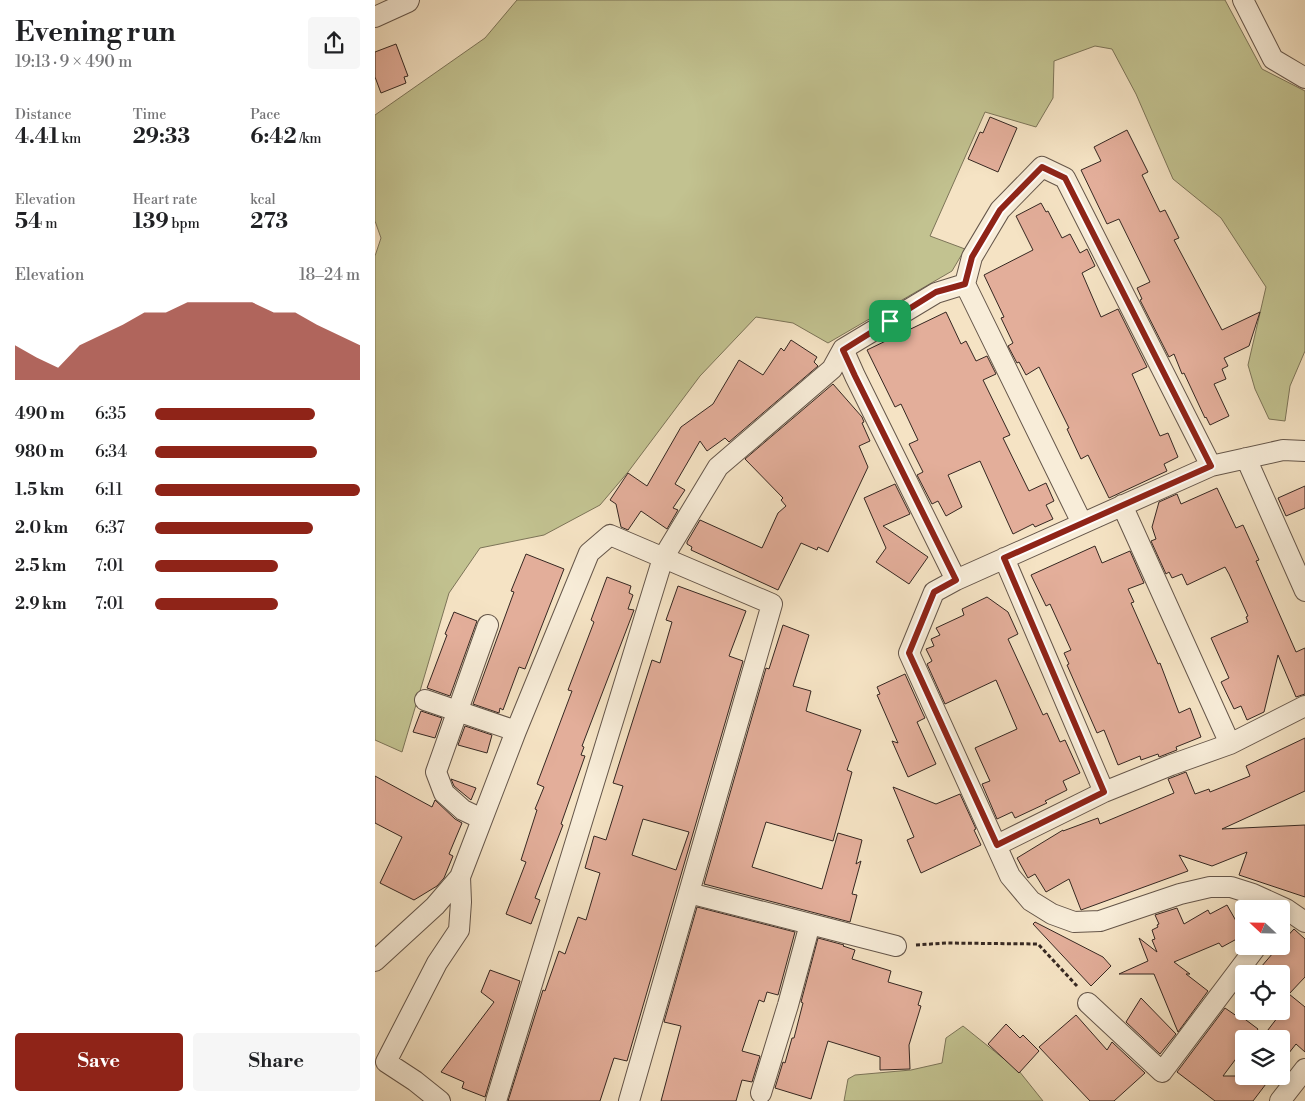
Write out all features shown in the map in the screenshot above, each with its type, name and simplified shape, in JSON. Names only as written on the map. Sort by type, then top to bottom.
[{"type":"street","points":[[375,17],[409,0]]},
{"type":"street","points":[[1243,0],[1273,59],[1305,78]]},
{"type":"street","points":[[1083,523],[965,284],[972,257],[1000,210],[1042,167],[1065,178],[1211,466]]},
{"type":"street","points":[[496,1101],[663,558],[718,467],[831,369],[843,350],[936,292],[965,284]]},
{"type":"street","points":[[843,350],[956,580]]},
{"type":"street","points":[[1263,900],[1253,894],[1231,887],[1210,887],[1180,894],[1100,922],[1074,922],[1052,914],[1031,900],[1010,876],[909,653],[934,592],[956,580],[1211,466],[1283,450],[1305,451]]},
{"type":"street","points":[[1246,458],[1305,591]]},
{"type":"street","points":[[1122,505],[1230,744]]},
{"type":"street","points":[[375,961],[435,906],[460,877],[516,731],[589,553],[610,535],[772,604],[629,1101]]},
{"type":"street","points":[[1004,558],[1104,792]]},
{"type":"street","points":[[482,818],[463,810],[444,792],[436,772],[488,625]]},
{"type":"street","points":[[425,700],[516,731]]},
{"type":"street","points":[[997,845],[1104,792],[1230,744],[1305,706]]},
{"type":"street","points":[[440,1101],[415,1081],[386,1062],[437,963],[459,930],[460,877]]},
{"type":"street","points":[[689,893],[896,946]]},
{"type":"street","points":[[1290,915],[1305,922]]},
{"type":"street","points":[[761,1094],[810,924]]},
{"type":"street","points":[[1088,1003],[1162,1072],[1250,955]]},
{"type":"street","points":[[1280,1101],[1305,1070]]},
{"type":"path","points":[[896,946],[946,943],[1038,944],[1086,995],[1088,1003]]},
{"type":"green space","points":[[517,0],[1225,0],[1262,69],[1305,91],[1305,351],[1290,386],[1285,421],[1269,419],[1255,389],[1248,365],[1266,287],[1221,218],[1173,179],[1136,94],[1112,49],[1095,46],[1054,61],[1053,98],[1036,127],[985,112],[930,236],[965,249],[952,271],[828,343],[793,323],[756,317],[700,376],[628,472],[600,505],[544,535],[480,548],[449,593],[402,752],[375,740],[375,256],[381,238],[375,221],[375,115],[485,38]]},
{"type":"green space","points":[[963,1026],[1019,1071],[1043,1101],[844,1101],[848,1079],[855,1075],[911,1070],[942,1063],[946,1038]]},
{"type":"building","points":[[396,44],[408,76],[404,77],[406,83],[381,93],[375,77],[375,52]]},
{"type":"building","points":[[990,117],[1017,128],[998,172],[968,159],[980,132],[983,133]]},
{"type":"building","points":[[1127,130],[1148,172],[1142,175],[1160,212],[1165,210],[1179,238],[1174,240],[1222,330],[1260,312],[1249,346],[1224,358],[1228,366],[1222,369],[1226,379],[1214,384],[1229,416],[1210,425],[1184,373],[1182,374],[1174,354],[1169,357],[1140,300],[1142,299],[1137,288],[1150,282],[1119,219],[1107,224],[1081,170],[1101,161],[1094,147]]},
{"type":"building","points":[[1041,203],[1046,212],[1048,211],[1062,238],[1070,234],[1080,253],[1087,249],[1095,266],[1082,273],[1101,317],[1118,309],[1147,367],[1132,374],[1160,436],[1168,433],[1178,457],[1164,464],[1167,471],[1109,498],[1088,455],[1081,459],[1067,429],[1069,428],[1039,367],[1026,375],[1019,362],[1017,363],[1008,346],[1013,343],[1001,318],[1004,317],[984,275],[1033,250],[1016,216]]},
{"type":"building","points":[[946,312],[961,344],[966,341],[976,361],[987,356],[996,374],[983,380],[1010,435],[1003,438],[1029,491],[1046,483],[1054,501],[1046,505],[1053,519],[1035,527],[1033,524],[1013,534],[980,461],[948,475],[962,507],[946,516],[938,501],[932,504],[917,475],[923,472],[909,444],[918,440],[901,404],[895,407],[867,350]]},
{"type":"building","points":[[791,340],[817,357],[814,362],[818,366],[729,442],[725,438],[707,451],[700,441],[675,484],[685,490],[673,508],[678,510],[667,529],[641,511],[628,530],[621,527],[616,504],[610,500],[628,473],[647,486],[681,427],[713,404],[739,360],[763,375],[781,348],[784,351]]},
{"type":"building","points":[[833,384],[862,417],[864,422],[862,423],[870,441],[859,446],[868,467],[828,552],[818,547],[817,550],[801,543],[778,590],[691,550],[692,547],[687,542],[700,520],[762,548],[778,513],[786,506],[781,500],[783,498],[745,459]]},
{"type":"building","points":[[895,484],[910,514],[883,526],[928,557],[909,584],[876,562],[886,548],[864,498]]},
{"type":"building","points":[[1305,486],[1305,508],[1286,516],[1278,498]]},
{"type":"building","points":[[1217,488],[1236,528],[1243,525],[1259,560],[1256,561],[1296,652],[1305,648],[1305,694],[1296,697],[1278,655],[1264,712],[1247,720],[1241,706],[1234,709],[1221,682],[1229,678],[1211,638],[1248,622],[1246,617],[1248,616],[1229,574],[1225,567],[1187,585],[1182,574],[1172,578],[1169,572],[1166,574],[1151,541],[1156,539],[1152,527],[1159,502],[1177,494],[1181,504]]},
{"type":"building","points":[[1095,546],[1102,563],[1130,551],[1144,583],[1128,589],[1134,602],[1131,603],[1158,664],[1160,663],[1179,713],[1190,708],[1201,737],[1176,747],[1177,750],[1159,757],[1158,754],[1141,760],[1140,756],[1118,765],[1104,730],[1097,733],[1067,665],[1069,664],[1064,653],[1071,650],[1050,604],[1046,606],[1031,575]]},
{"type":"building","points":[[526,554],[564,569],[525,669],[519,667],[503,710],[500,708],[499,713],[473,704],[514,592],[511,591]]},
{"type":"building","points":[[607,577],[631,586],[629,593],[633,595],[628,609],[634,610],[582,746],[584,747],[581,755],[585,756],[561,824],[563,825],[535,898],[540,900],[531,924],[506,914],[526,862],[521,860],[537,810],[535,809],[544,787],[537,784],[572,691],[568,690],[594,622],[591,620]]},
{"type":"building","points":[[678,586],[746,611],[729,656],[743,661],[627,1061],[614,1058],[600,1101],[508,1101],[543,990],[545,991],[559,951],[565,954],[578,917],[586,920],[600,873],[585,868],[594,836],[606,840],[623,786],[613,783],[652,660],[660,663],[672,622],[666,620]],"holes":[[[643,819],[689,832],[676,870],[632,855]]]},
{"type":"building","points":[[987,597],[1008,612],[1018,634],[1008,639],[1043,715],[1047,713],[1060,742],[1065,740],[1080,773],[1063,781],[1067,790],[1045,801],[1047,803],[1015,818],[1012,812],[997,819],[982,784],[990,781],[975,748],[1017,729],[996,680],[945,704],[927,664],[932,661],[926,649],[934,646],[931,639],[940,635],[936,628],[964,615],[962,609]]},
{"type":"building","points":[[454,612],[477,621],[450,696],[427,688]]},
{"type":"building","points":[[783,625],[809,635],[793,686],[811,691],[806,711],[861,730],[847,770],[852,772],[833,841],[766,822],[752,867],[822,889],[838,833],[862,840],[856,864],[861,861],[852,894],[857,895],[850,922],[704,884],[766,668],[769,669]]},
{"type":"building","points":[[905,674],[925,718],[917,722],[936,764],[908,777],[892,741],[898,743],[877,695],[880,694],[877,687]]},
{"type":"building","points":[[421,711],[442,718],[435,738],[413,732]]},
{"type":"building","points":[[465,726],[492,735],[487,753],[458,745]]},
{"type":"building","points":[[1305,738],[1305,791],[1222,829],[1305,825],[1305,897],[1239,875],[1247,852],[1212,866],[1179,855],[1188,871],[1081,910],[1069,879],[1046,892],[1035,874],[1028,878],[1017,858],[1063,830],[1098,818],[1100,824],[1174,793],[1168,779],[1186,772],[1195,794],[1209,789],[1210,792],[1250,776],[1246,766]]},
{"type":"building","points":[[375,776],[432,807],[435,800],[462,823],[449,854],[453,856],[444,878],[437,886],[414,900],[380,883],[402,837],[375,823]]},
{"type":"building","points":[[451,779],[476,788],[471,800],[454,786]]},
{"type":"building","points":[[893,787],[936,804],[960,794],[981,845],[921,873],[907,840],[914,837]]},
{"type":"building","points":[[1227,905],[1235,919],[1235,940],[1222,947],[1219,943],[1174,962],[1208,991],[1178,1032],[1154,974],[1119,974],[1148,961],[1139,938],[1157,952],[1152,940],[1155,939],[1152,930],[1158,927],[1157,925],[1159,924],[1155,915],[1177,908],[1184,924],[1208,910],[1210,914]]},
{"type":"building","points":[[697,907],[795,932],[778,995],[767,992],[764,1002],[759,1000],[742,1051],[760,1056],[752,1082],[742,1080],[736,1101],[661,1101],[681,1026],[664,1022]]},
{"type":"building","points":[[1035,922],[1103,957],[1111,966],[1091,986],[1033,924]]},
{"type":"building","points":[[1294,929],[1305,939],[1305,977],[1290,993],[1290,965],[1263,965],[1271,955],[1290,955],[1290,933]]},
{"type":"building","points":[[818,938],[855,950],[852,959],[891,971],[888,982],[922,992],[918,1005],[921,1006],[909,1045],[910,1069],[880,1070],[880,1057],[828,1041],[811,1099],[775,1088],[792,1038],[794,1038],[803,1003],[801,1002]]},
{"type":"building","points":[[490,970],[520,981],[485,1097],[462,1088],[464,1082],[441,1072],[494,1002],[481,992]]},
{"type":"building","points":[[1290,995],[1305,1007],[1305,1052],[1296,1044],[1290,1052],[1290,1030],[1268,1030],[1276,1020],[1290,1020]]},
{"type":"building","points":[[1141,998],[1176,1034],[1160,1054],[1126,1022]]},
{"type":"building","points":[[1225,1008],[1235,1015],[1235,1020],[1246,1020],[1258,1029],[1235,1030],[1235,1060],[1223,1076],[1235,1076],[1235,1085],[1265,1085],[1253,1101],[1215,1101],[1177,1072]]},
{"type":"building","points":[[1076,1015],[1107,1050],[1112,1042],[1145,1073],[1114,1101],[1090,1101],[1039,1047]]},
{"type":"building","points":[[1006,1024],[1020,1038],[1023,1035],[1039,1051],[1019,1073],[988,1044]]},
{"type":"route","points":[[1042,167],[1065,178],[1211,466],[1004,558],[1104,792],[997,845],[909,653],[934,592],[956,580],[843,350],[890,321],[936,292],[965,284],[972,257],[1000,210],[1042,167]]}]
